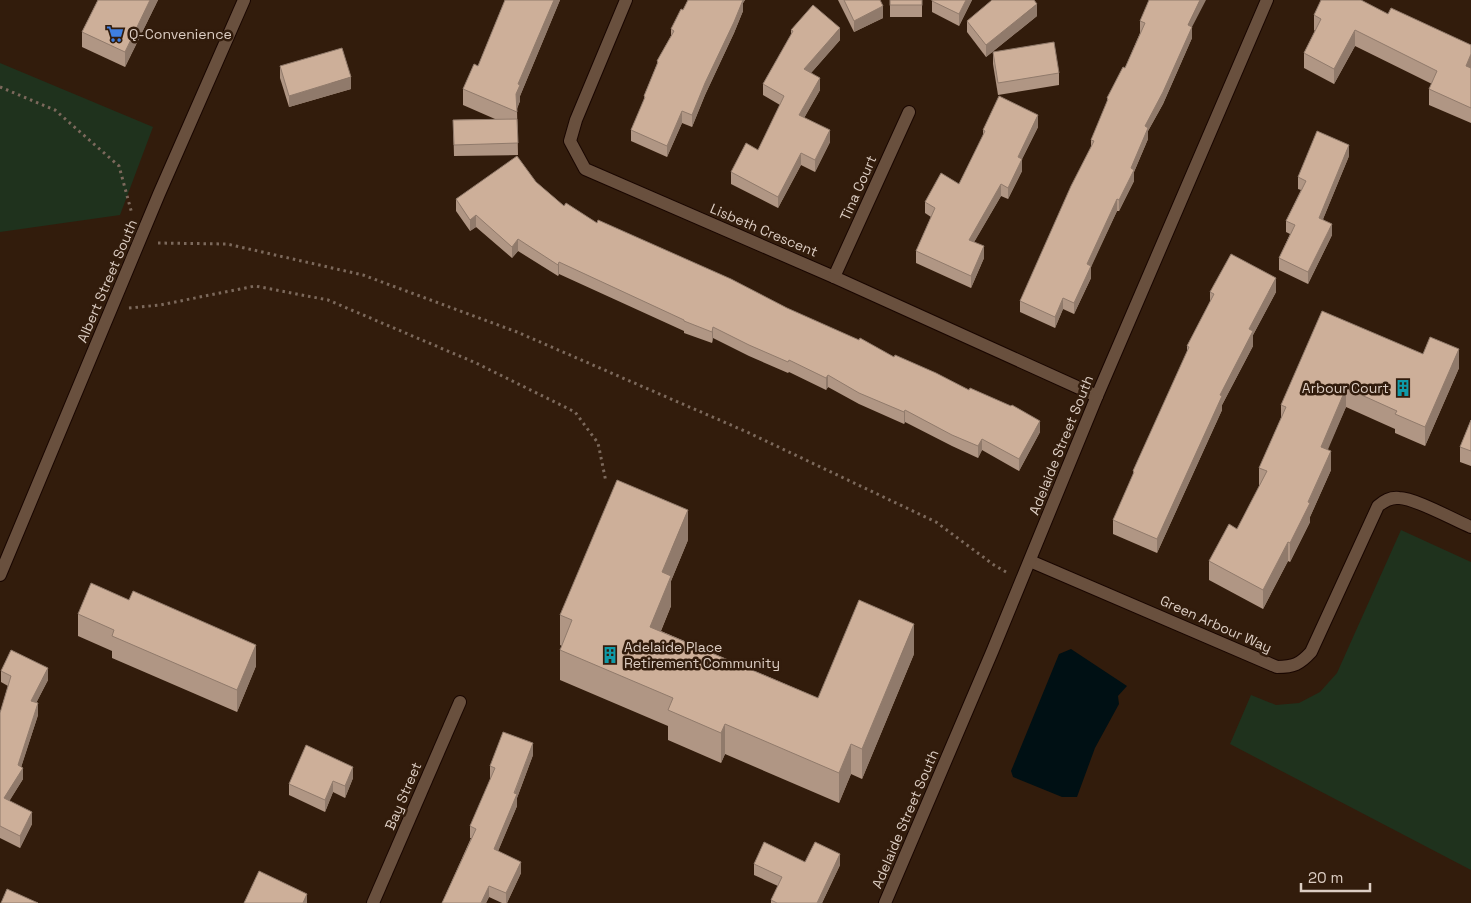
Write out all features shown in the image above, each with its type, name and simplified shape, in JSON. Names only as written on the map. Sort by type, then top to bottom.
[{"type":"street","name":"Albert Street South","points":[[0,575],[139,242],[244,0]]},
{"type":"street","name":"Lisbeth Crescent","points":[[626,0],[576,120],[570,141],[585,169],[834,277],[1097,396]]},
{"type":"street","name":"Adelaide Street South","points":[[885,903],[1030,561],[1097,396],[1267,0]]},
{"type":"street","name":"Tina Court","points":[[834,277],[909,112]]},
{"type":"street","name":"Green Arbour Way","points":[[1030,561],[1278,667],[1290,667],[1303,661],[1311,652],[1372,515],[1378,506],[1386,500],[1398,498],[1410,500],[1471,527]]},
{"type":"street","name":"Bay Street","points":[[373,903],[460,702]]},
{"type":"path","points":[[0,87],[55,110],[119,166],[139,242],[227,244],[363,275],[517,332],[747,432],[936,522],[994,565],[1022,580]]},
{"type":"path","points":[[111,310],[160,306],[255,286],[328,300],[476,363],[575,412],[598,443],[606,482]]},
{"type":"green space","points":[[0,63],[153,127],[120,215],[0,232]]},
{"type":"green space","points":[[1401,530],[1471,562],[1471,870],[1230,744],[1251,695],[1276,705],[1299,703],[1320,692],[1337,673]]},
{"type":"shaded area","points":[[1071,649],[1127,686],[1118,696],[1119,704],[1095,748],[1077,797],[1062,797],[1013,777],[1011,771],[1059,654]]},
{"type":"building","name":"Q-Convenience","points":[[98,0],[150,0],[125,52],[82,32]]},
{"type":"building","points":[[505,0],[554,0],[518,84],[520,85],[516,94],[517,112],[463,89],[474,64],[478,66]]},
{"type":"building","points":[[688,0],[743,0],[692,115],[682,111],[667,146],[631,130],[657,61],[674,31],[671,29]]},
{"type":"building","points":[[844,0],[880,0],[883,6],[854,21]]},
{"type":"building","points":[[890,0],[922,0],[922,5],[890,5]]},
{"type":"building","points":[[932,0],[966,0],[959,14]]},
{"type":"building","points":[[992,0],[1034,0],[1037,4],[986,45],[967,21]]},
{"type":"building","points":[[1149,0],[1200,0],[1188,25],[1192,27],[1163,92],[1145,126],[1148,128],[1131,168],[1134,170],[1119,200],[1117,199],[1087,264],[1091,266],[1074,303],[1063,298],[1055,317],[1020,301],[1071,186],[1094,141],[1091,140],[1107,98],[1123,67],[1125,68],[1145,23],[1140,21]]},
{"type":"building","points":[[1321,0],[1361,0],[1388,14],[1391,8],[1471,45],[1471,54],[1466,66],[1471,68],[1471,108],[1429,89],[1437,71],[1355,30],[1334,69],[1304,53],[1321,19],[1314,15]]},
{"type":"building","points":[[813,5],[840,28],[804,69],[820,78],[799,115],[830,130],[815,160],[801,153],[778,197],[731,172],[746,143],[758,150],[784,96],[763,84],[793,31],[791,30]]},
{"type":"building","points":[[1054,42],[1059,73],[998,83],[993,52]]},
{"type":"building","points":[[342,48],[351,77],[289,96],[280,66]]},
{"type":"building","points":[[999,96],[1038,115],[1018,157],[1022,159],[1008,188],[1001,184],[969,240],[984,246],[971,276],[916,251],[935,208],[925,202],[941,173],[959,184],[985,131],[983,130]]},
{"type":"building","points":[[517,119],[518,143],[454,145],[453,120]]},
{"type":"building","points":[[1317,131],[1349,145],[1319,218],[1332,224],[1308,272],[1279,258],[1295,225],[1286,221],[1306,181],[1298,177]]},
{"type":"building","points":[[517,156],[536,182],[564,206],[566,203],[597,223],[598,220],[731,279],[787,308],[859,340],[860,338],[894,357],[895,355],[936,373],[969,390],[970,388],[1012,405],[1040,421],[1019,459],[982,439],[978,446],[952,435],[905,410],[904,412],[859,393],[828,375],[826,378],[789,360],[788,362],[749,345],[713,327],[712,332],[684,321],[559,262],[558,265],[518,239],[512,247],[476,215],[470,220],[456,199]]},
{"type":"building","points":[[1231,254],[1276,278],[1249,329],[1253,331],[1220,395],[1222,396],[1157,539],[1113,520],[1189,347],[1187,346],[1214,294],[1210,292]]},
{"type":"building","points":[[1322,311],[1423,354],[1430,337],[1459,349],[1425,427],[1395,414],[1397,411],[1346,388],[1321,447],[1331,451],[1308,502],[1310,503],[1263,590],[1209,561],[1229,524],[1237,529],[1267,471],[1259,468],[1286,407],[1281,405]]},
{"type":"building","points":[[1471,420],[1471,451],[1460,447]]},
{"type":"building","name":"Adelaide Place Retirement Community","points":[[617,480],[688,510],[662,572],[671,576],[650,627],[818,698],[859,600],[914,624],[862,749],[851,744],[839,773],[725,724],[721,733],[668,710],[673,698],[560,650],[572,620],[560,615]]},
{"type":"building","points":[[91,583],[129,600],[133,591],[256,645],[237,690],[112,636],[114,630],[78,614]]},
{"type":"building","points":[[11,650],[48,668],[31,701],[38,703],[18,765],[23,768],[4,798],[32,812],[20,836],[0,826],[0,713],[11,676],[1,671]]},
{"type":"building","points":[[503,732],[533,743],[514,793],[517,794],[494,849],[521,862],[506,893],[489,886],[481,903],[442,903],[476,829],[470,826],[495,768],[490,766]]},
{"type":"building","points":[[306,745],[353,767],[345,786],[333,781],[325,800],[289,784]]},
{"type":"building","points":[[764,842],[805,862],[815,842],[840,854],[817,903],[777,903],[771,900],[782,877],[754,864]]},
{"type":"building","points":[[259,871],[307,894],[303,903],[244,903]]},
{"type":"building","points":[[7,889],[38,903],[1,903]]},
{"type":"place","name":"Q-Convenience","points":[[115,34]]},
{"type":"place","name":"Arbour Court","points":[[1403,388]]},
{"type":"place","name":"Adelaide Place Retirement Community","points":[[610,655]]}]
